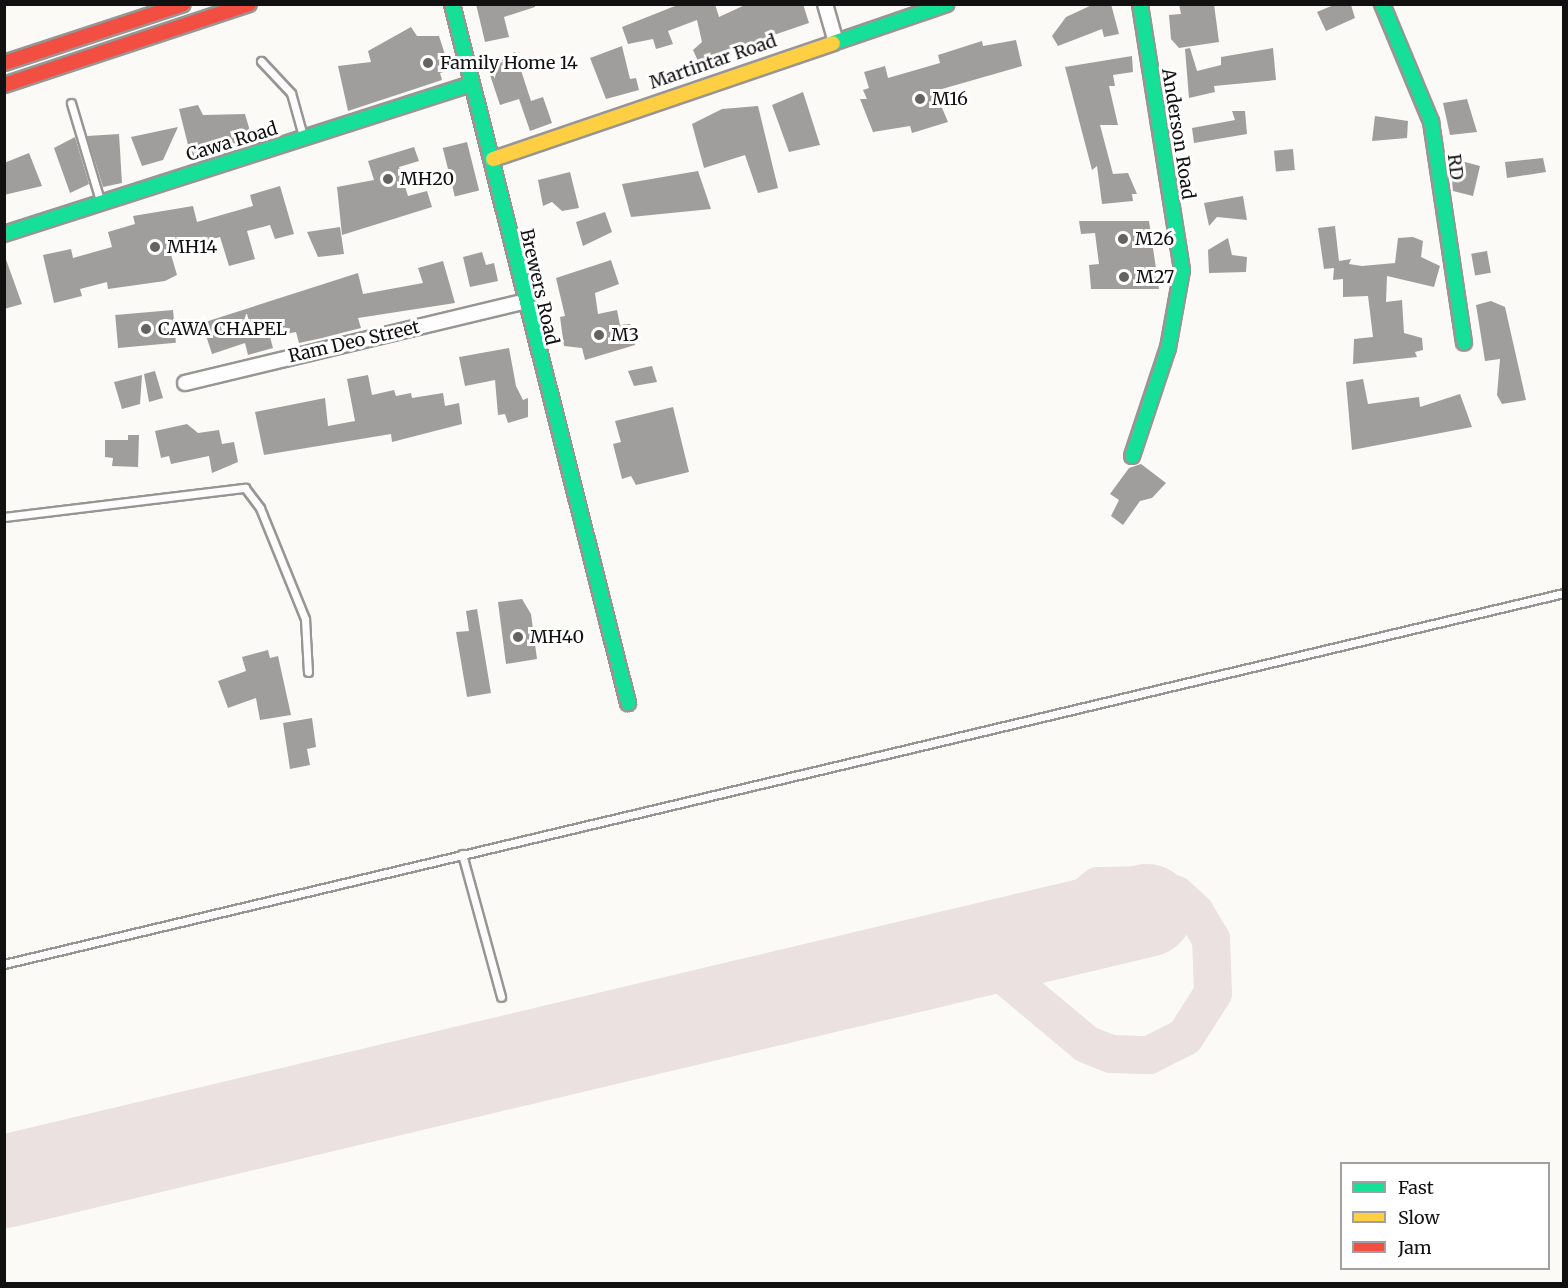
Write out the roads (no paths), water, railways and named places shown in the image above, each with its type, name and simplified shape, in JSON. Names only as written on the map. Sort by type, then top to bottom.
[{"type":"street","points":[[4,63],[183,4]]},
{"type":"street","points":[[4,85],[249,4]]},
{"type":"street","name":"Brewers Road","points":[[452,4],[470,84],[493,159],[523,302],[593,577],[628,703]]},
{"type":"street","points":[[825,4],[836,38]]},
{"type":"street","name":"Martintar Road","points":[[493,159],[836,38],[947,4]]},
{"type":"street","name":"Anderson Road","points":[[1132,456],[1168,348],[1182,270],[1140,4]]},
{"type":"street","name":"RD","points":[[1382,4],[1431,122],[1464,343]]},
{"type":"street","name":"Cawa Road","points":[[4,234],[100,200],[470,84]]},
{"type":"street","name":"Ram Deo Street","points":[[185,383],[523,302]]},
{"type":"lane","points":[[261,62],[291,93],[303,138]]},
{"type":"lane","points":[[71,103],[100,200]]},
{"type":"lane","points":[[4,517],[245,488],[260,508],[305,619],[308,672]]},
{"type":"lane","points":[[4,964],[1563,593]]},
{"type":"lane","points":[[462,854],[501,997]]},
{"type":"place","name":"Family Home 14","points":[[428,63]]},
{"type":"place","name":"M16","points":[[920,99]]},
{"type":"place","name":"MH20","points":[[388,179]]},
{"type":"place","name":"M26","points":[[1123,239]]},
{"type":"place","name":"MH14","points":[[155,247]]},
{"type":"place","name":"M27","points":[[1124,277]]},
{"type":"place","name":"CAWA CHAPEL","points":[[146,329]]},
{"type":"place","name":"M3","points":[[599,335]]},
{"type":"place","name":"MH40","points":[[518,637]]}]
